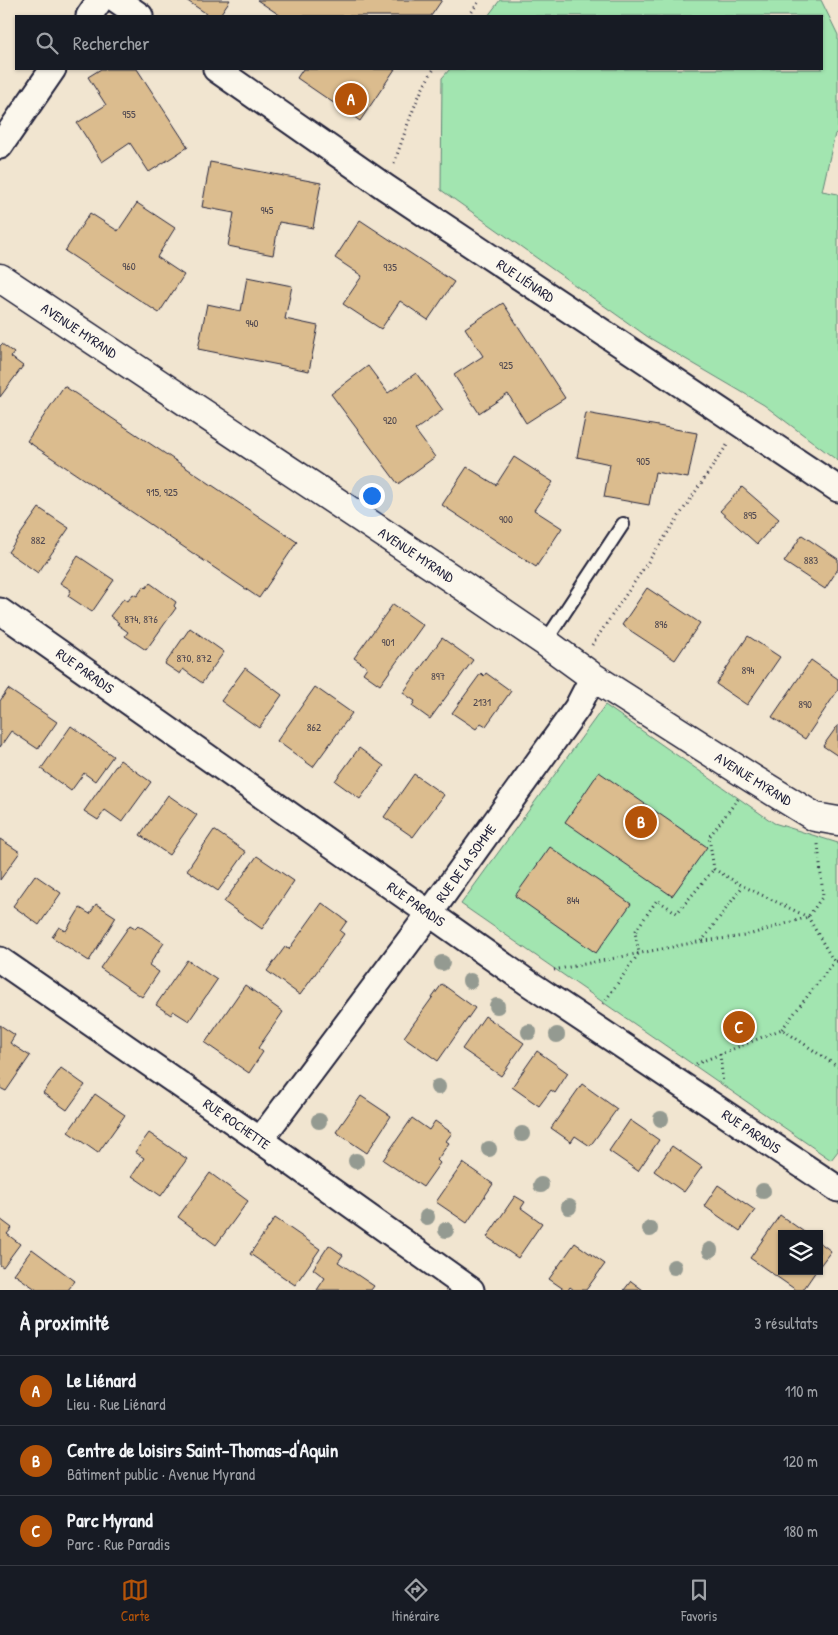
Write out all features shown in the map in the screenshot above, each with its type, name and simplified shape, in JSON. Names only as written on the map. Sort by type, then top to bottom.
[{"type":"street","points":[[90,15],[100,0]]},
{"type":"street","points":[[117,0],[139,15]]},
{"type":"street","points":[[0,146],[52,70]]},
{"type":"street","name":"RUE LIÉNARD","points":[[217,70],[385,187],[838,489]]},
{"type":"street","name":"AVENUE MYRAND","points":[[0,278],[546,642],[593,677],[753,779],[827,819]]},
{"type":"street","name":"RUE PARADIS","points":[[0,611],[527,982],[838,1189]]},
{"type":"street","name":"RUE DE LA SOMME","points":[[260,1140],[430,913],[577,708],[593,677]]},
{"type":"street","name":"RUE ROCHETTE","points":[[0,960],[260,1140],[471,1290]]},
{"type":"lane","points":[[546,642],[624,524]]},
{"type":"path","points":[[471,15],[480,0]]},
{"type":"path","points":[[385,187],[416,102],[433,70]]},
{"type":"path","points":[[593,677],[587,651],[742,424]]},
{"type":"path","points":[[590,1023],[639,953],[635,932],[657,900],[677,913],[714,869],[709,837],[753,779]]},
{"type":"path","points":[[527,982],[542,972],[702,941],[745,936],[808,917],[823,896],[827,819]]},
{"type":"path","points":[[667,1075],[782,1029],[836,961],[808,917],[743,886],[714,869]]},
{"type":"path","points":[[702,941],[743,886]]},
{"type":"path","points":[[782,1029],[838,1067]]},
{"type":"green space","points":[[500,0],[821,0],[838,35],[838,131],[835,134],[822,191],[838,194],[838,461],[764,405],[648,337],[441,190],[442,78],[449,70],[823,70],[823,15],[489,15]]},
{"type":"green space","points":[[605,705],[774,823],[838,843],[838,1151],[831,1160],[461,904]]},
{"type":"building","points":[[186,0],[230,0],[220,15],[208,15]]},
{"type":"building","points":[[257,0],[442,0],[432,15],[280,15]]},
{"type":"building","points":[[99,70],[138,70],[188,147],[149,172],[130,143],[102,162],[77,123],[106,105],[88,77]]},
{"type":"building","points":[[302,70],[394,70],[360,121],[297,78]]},
{"type":"building","points":[[210,162],[321,183],[313,228],[279,222],[273,255],[228,246],[234,213],[202,207]]},
{"type":"building","points":[[137,203],[175,228],[157,257],[184,275],[159,313],[65,251],[90,213],[118,231]]},
{"type":"building","points":[[360,220],[454,282],[428,320],[400,301],[381,329],[343,304],[362,276],[335,258]]},
{"type":"building","points":[[247,277],[292,286],[285,319],[318,326],[309,371],[198,349],[207,304],[241,311]]},
{"type":"building","points":[[503,303],[565,398],[526,423],[508,394],[479,413],[454,375],[483,356],[465,328]]},
{"type":"building","points":[[2,344],[14,353],[11,357],[23,366],[0,397],[0,346]]},
{"type":"building","points":[[368,366],[388,393],[416,373],[443,410],[415,430],[435,457],[398,484],[331,394]]},
{"type":"building","points":[[64,386],[297,542],[259,598],[27,441]]},
{"type":"building","points":[[586,413],[697,433],[688,478],[655,472],[649,505],[604,497],[610,464],[577,457]]},
{"type":"building","points":[[514,457],[553,482],[534,510],[562,528],[536,567],[442,505],[467,467],[496,485]]},
{"type":"building","points":[[742,487],[779,519],[757,544],[720,511]]},
{"type":"building","points":[[39,508],[69,528],[38,573],[8,552]]},
{"type":"building","points":[[802,535],[838,559],[838,569],[825,589],[784,562]]},
{"type":"building","points":[[78,556],[114,580],[92,612],[68,596],[71,590],[60,583]]},
{"type":"building","points":[[150,583],[176,602],[174,606],[176,608],[146,650],[125,636],[128,632],[110,616],[124,598],[128,601],[133,594],[137,596],[144,586],[146,588]]},
{"type":"building","points":[[647,588],[700,623],[675,660],[622,625]]},
{"type":"building","points":[[393,604],[423,625],[380,685],[363,673],[367,667],[354,658]]},
{"type":"building","points":[[190,628],[224,652],[202,683],[183,669],[180,674],[165,664]]},
{"type":"building","points":[[748,636],[780,657],[747,705],[716,684]]},
{"type":"building","points":[[442,638],[473,660],[430,719],[412,706],[415,701],[403,693]]},
{"type":"building","points":[[811,660],[838,679],[838,690],[805,739],[772,717]]},
{"type":"building","points":[[245,668],[282,695],[259,728],[221,701]]},
{"type":"building","points":[[481,673],[484,676],[486,673],[511,691],[486,726],[481,723],[476,729],[452,713]]},
{"type":"building","points":[[315,687],[352,713],[313,767],[277,741]]},
{"type":"building","points":[[8,689],[57,722],[38,749],[11,731],[0,747],[0,701]]},
{"type":"building","points":[[838,725],[838,756],[823,746]]},
{"type":"building","points":[[71,726],[113,756],[95,781],[84,773],[71,791],[41,769]]},
{"type":"building","points":[[359,748],[384,766],[360,799],[335,781]]},
{"type":"building","points":[[120,760],[151,782],[122,822],[105,810],[98,820],[84,811]]},
{"type":"building","points":[[599,772],[707,847],[672,896],[565,822]]},
{"type":"building","points":[[414,774],[444,795],[413,837],[384,817]]},
{"type":"building","points":[[168,795],[197,815],[169,855],[140,835]]},
{"type":"building","points":[[214,830],[246,852],[218,891],[187,870]]},
{"type":"building","points":[[0,839],[20,852],[0,880]]},
{"type":"building","points":[[550,847],[631,904],[596,953],[515,896]]},
{"type":"building","points":[[257,856],[294,881],[262,929],[224,902]]},
{"type":"building","points":[[35,875],[61,893],[39,925],[13,906]]},
{"type":"building","points":[[322,903],[347,921],[340,931],[344,934],[300,995],[267,971],[285,947],[289,949]]},
{"type":"building","points":[[96,904],[116,917],[89,961],[52,937],[59,927],[66,931],[80,908],[90,914]]},
{"type":"building","points":[[130,925],[135,928],[138,925],[164,943],[149,965],[159,972],[142,997],[100,968]]},
{"type":"building","points":[[187,960],[217,980],[189,1021],[173,1011],[171,1015],[156,1005]]},
{"type":"building","points":[[442,984],[475,1008],[438,1061],[404,1037]]},
{"type":"building","points":[[245,985],[283,1012],[258,1048],[263,1052],[249,1073],[205,1043]]},
{"type":"building","points":[[485,1016],[524,1043],[501,1076],[462,1049]]},
{"type":"building","points":[[0,1025],[15,1035],[10,1043],[30,1056],[6,1091],[0,1088]]},
{"type":"building","points":[[537,1051],[568,1073],[555,1093],[551,1090],[539,1106],[512,1087]]},
{"type":"building","points":[[61,1068],[85,1085],[67,1110],[43,1093]]},
{"type":"building","points":[[582,1084],[617,1109],[590,1146],[575,1136],[571,1142],[551,1128]]},
{"type":"building","points":[[95,1094],[125,1115],[98,1153],[68,1132]]},
{"type":"building","points":[[361,1096],[391,1116],[367,1153],[336,1132]]},
{"type":"building","points":[[412,1118],[429,1130],[435,1121],[452,1133],[446,1141],[449,1143],[437,1160],[440,1163],[423,1187],[383,1160]]},
{"type":"building","points":[[630,1120],[659,1140],[638,1171],[609,1151]]},
{"type":"building","points":[[149,1133],[187,1159],[161,1196],[132,1176],[144,1158],[135,1152]]},
{"type":"building","points":[[672,1146],[702,1167],[684,1192],[654,1171]]},
{"type":"building","points":[[463,1163],[493,1184],[467,1223],[436,1202]]},
{"type":"building","points":[[210,1173],[248,1201],[216,1245],[178,1217]]},
{"type":"building","points":[[718,1185],[755,1210],[740,1231],[704,1206]]},
{"type":"building","points":[[515,1196],[525,1202],[521,1208],[542,1223],[518,1258],[487,1237]]},
{"type":"building","points":[[780,1215],[801,1230],[778,1230],[778,1275],[813,1275],[803,1290],[796,1290],[750,1258]]},
{"type":"building","points":[[275,1218],[320,1249],[295,1285],[250,1254]]},
{"type":"building","points":[[0,1219],[12,1228],[7,1234],[20,1244],[3,1267],[0,1265]]},
{"type":"building","points":[[575,1243],[605,1264],[586,1290],[574,1290],[570,1287],[568,1290],[565,1290],[549,1279]]},
{"type":"building","points":[[329,1245],[343,1255],[338,1262],[374,1286],[371,1290],[317,1290],[325,1278],[313,1269]]},
{"type":"building","points":[[823,1245],[831,1251],[823,1262]]},
{"type":"building","points":[[32,1249],[75,1281],[68,1290],[37,1290],[14,1274]]},
{"type":"building","points":[[631,1281],[643,1290],[624,1290]]},
{"type":"place","name":"Le Liénard","points":[[351,99]]},
{"type":"place","name":"Centre de loisirs Saint-Thomas-d'Aquin","points":[[641,822]]},
{"type":"place","name":"Parc Myrand","points":[[739,1027]]}]
